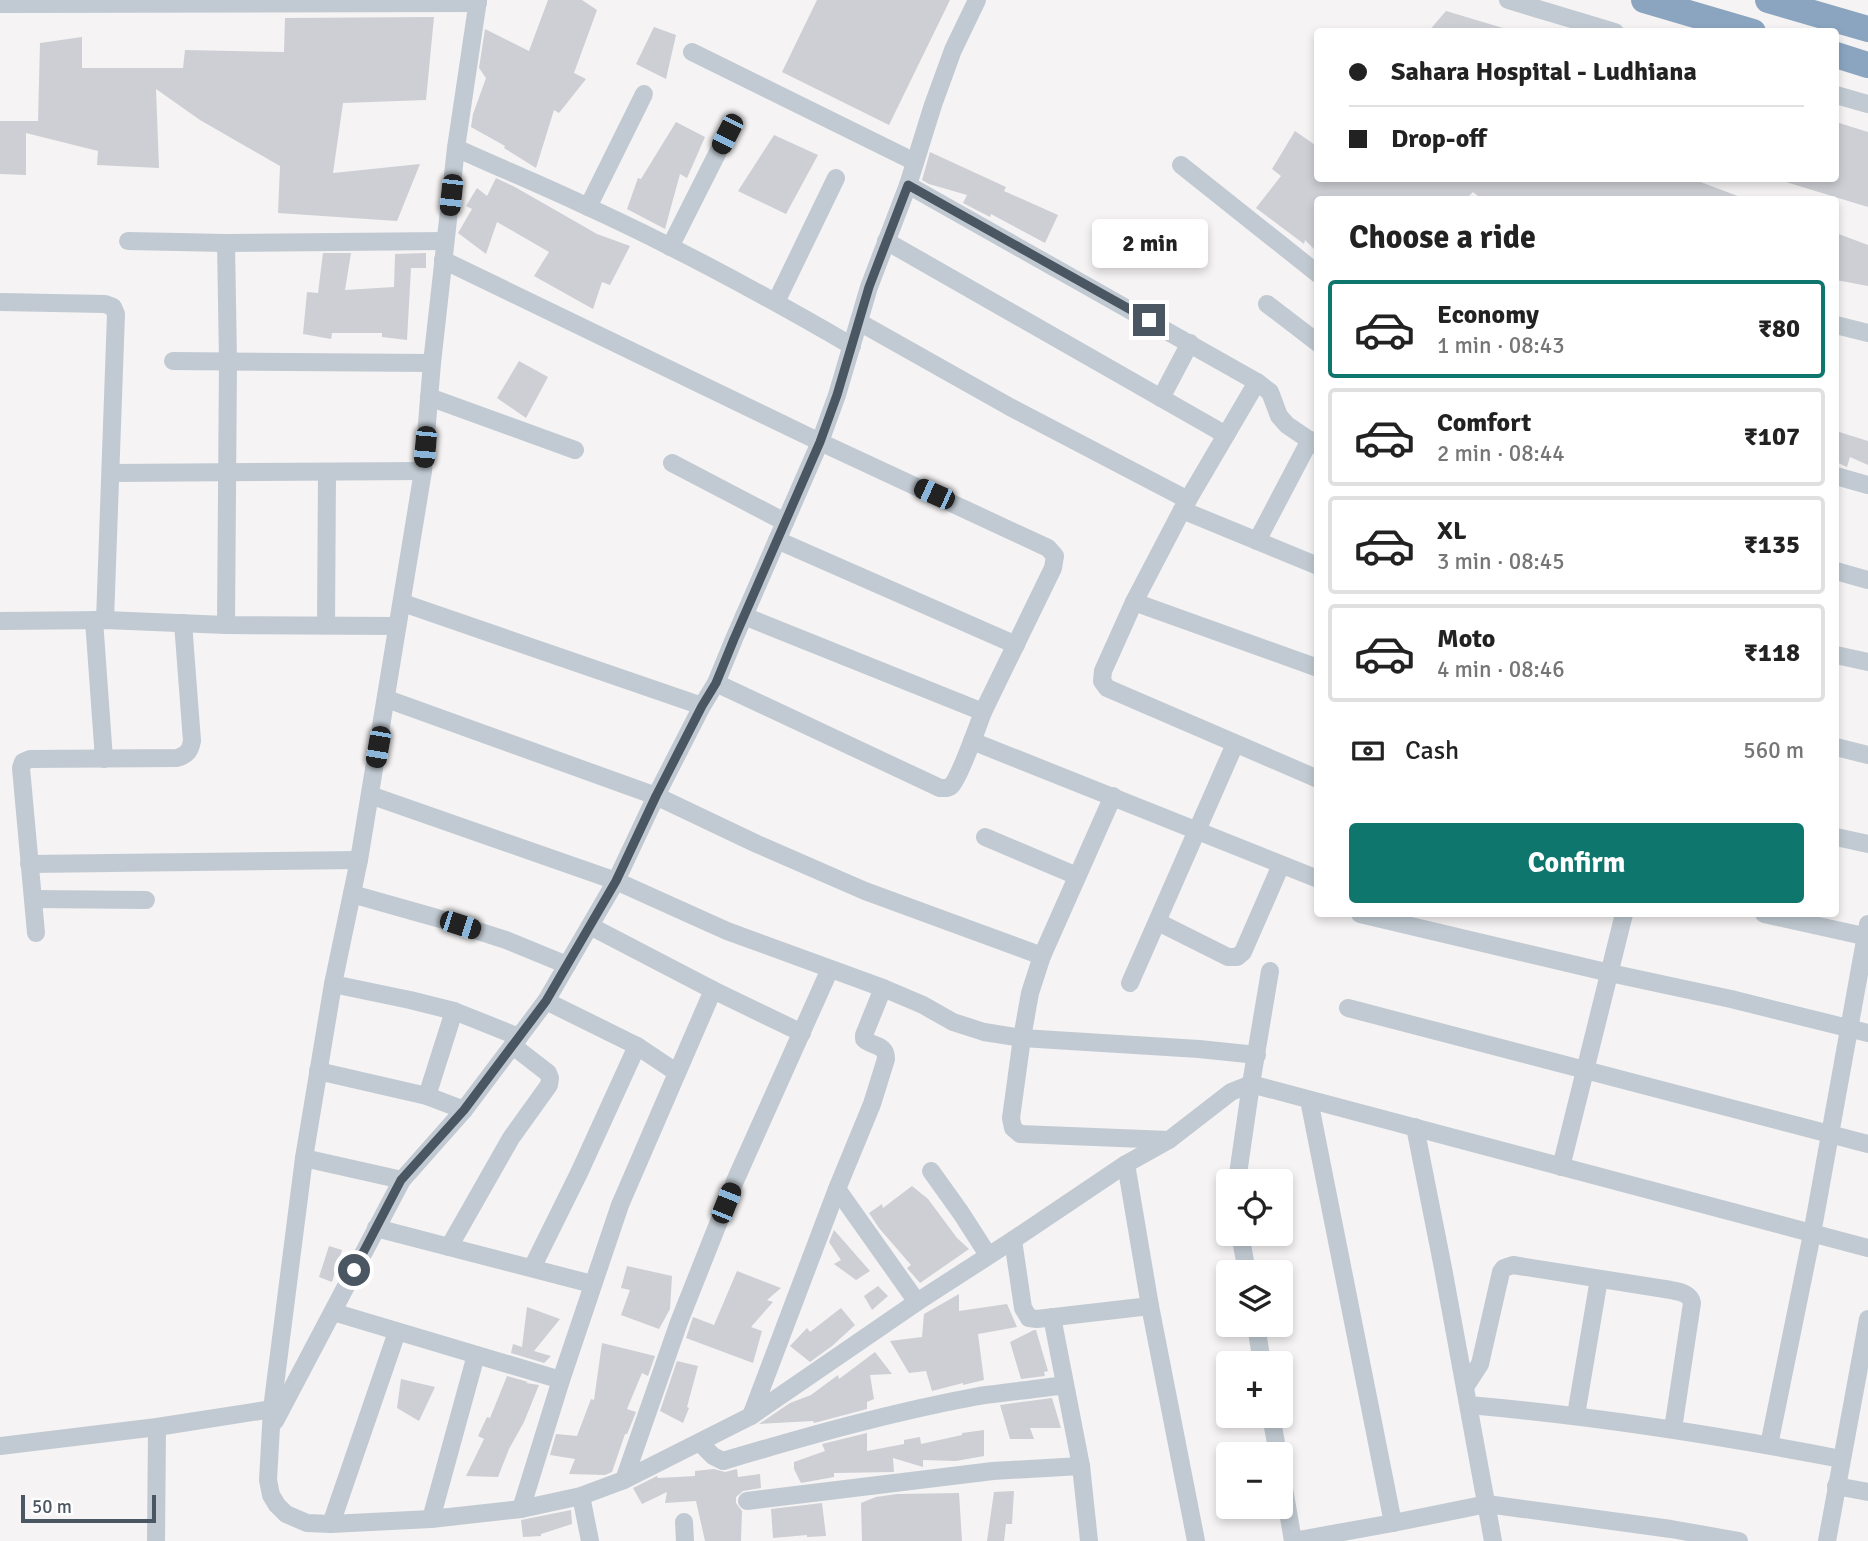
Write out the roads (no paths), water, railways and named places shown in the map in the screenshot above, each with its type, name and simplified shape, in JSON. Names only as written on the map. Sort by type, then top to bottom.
[{"type":"highway","points":[[1644,0],[1739,28]]},
{"type":"highway","points":[[1777,3],[1868,29]]},
{"type":"highway","points":[[1839,56],[1868,65]]},
{"type":"street","points":[[272,1418],[333,1312],[401,1180],[464,1110],[546,1001],[616,881],[656,796],[716,683],[820,442],[869,287],[908,185],[933,106],[953,50],[977,0]]},
{"type":"street","points":[[1508,0],[1602,28]]},
{"type":"street","points":[[0,4],[478,1],[445,241],[423,471],[387,699],[359,860],[333,984],[304,1158],[272,1418],[268,1480],[271,1495],[286,1514],[307,1523],[331,1524],[431,1520],[522,1509],[581,1496],[624,1480],[751,1416],[988,1255],[1126,1164],[1169,1140],[1231,1092],[1251,1084],[1868,1248]]},
{"type":"street","points":[[692,52],[915,162]]},
{"type":"street","points":[[588,207],[644,93]]},
{"type":"street","points":[[1839,96],[1868,104]]},
{"type":"street","points":[[670,247],[727,134]]},
{"type":"street","points":[[456,148],[670,247],[776,302],[852,346]]},
{"type":"street","points":[[1181,164],[1314,271]]},
{"type":"street","points":[[776,302],[836,178]]},
{"type":"street","points":[[908,185],[1190,343],[1270,392],[1279,416],[1287,425],[1314,443],[1257,541]]},
{"type":"street","points":[[128,241],[445,241]]},
{"type":"street","points":[[886,241],[1226,435]]},
{"type":"street","points":[[226,243],[226,625]]},
{"type":"street","points":[[443,260],[820,442],[1048,548],[1055,556],[1053,568],[950,786],[940,788],[716,683]]},
{"type":"street","points":[[0,302],[105,304],[113,307],[116,314],[111,473],[99,620],[104,759]]},
{"type":"street","points":[[1267,304],[1314,340]]},
{"type":"street","points":[[859,322],[1185,505],[1257,541],[1314,564]]},
{"type":"street","points":[[1839,326],[1868,333]]},
{"type":"street","points":[[1161,398],[1190,343]]},
{"type":"street","points":[[173,361],[432,363]]},
{"type":"street","points":[[1257,382],[1185,505],[1134,602],[1103,671],[1102,681],[1107,688],[1314,777]]},
{"type":"street","points":[[429,397],[575,450]]},
{"type":"street","points":[[673,463],[785,523]]},
{"type":"street","points":[[111,473],[423,471]]},
{"type":"street","points":[[326,625],[327,473]]},
{"type":"street","points":[[1839,476],[1868,485]]},
{"type":"street","points":[[778,540],[1016,645]]},
{"type":"street","points":[[1839,572],[1868,580]]},
{"type":"street","points":[[1134,602],[1314,667]]},
{"type":"street","points":[[402,603],[702,706]]},
{"type":"street","points":[[744,616],[983,712]]},
{"type":"street","points":[[0,621],[99,620],[226,625],[397,626]]},
{"type":"street","points":[[36,933],[21,768],[23,762],[30,759],[185,756],[192,741],[183,623]]},
{"type":"street","points":[[1839,656],[1868,662]]},
{"type":"street","points":[[387,699],[656,796],[757,844],[866,891],[1042,957]]},
{"type":"street","points":[[972,741],[1314,877]]},
{"type":"street","points":[[1130,983],[1235,744]]},
{"type":"street","points":[[1839,748],[1868,755]]},
{"type":"street","points":[[370,795],[616,881],[727,931],[883,988],[923,1005],[953,1023],[984,1032],[1022,1038],[1257,1055]]},
{"type":"street","points":[[1113,796],[1042,957],[1030,993],[1011,1118],[1013,1128],[1020,1133],[1169,1140]]},
{"type":"street","points":[[985,837],[1077,876]]},
{"type":"street","points":[[1839,838],[1868,844]]},
{"type":"street","points":[[29,864],[359,860]]},
{"type":"street","points":[[1157,922],[1228,957],[1237,957],[1244,952],[1281,865]]},
{"type":"street","points":[[352,894],[506,940],[567,965]]},
{"type":"street","points":[[33,899],[146,900]]},
{"type":"street","points":[[1373,917],[1868,1032]]},
{"type":"street","points":[[1561,1167],[1623,917]]},
{"type":"street","points":[[1769,1445],[1812,1234],[1867,932],[1781,917]]},
{"type":"street","points":[[590,926],[802,1033]]},
{"type":"street","points":[[624,1480],[679,1322],[726,1203],[831,969]]},
{"type":"street","points":[[1239,1169],[1270,971]]},
{"type":"street","points":[[333,984],[454,1011],[516,1042],[548,1073],[549,1084],[511,1138],[449,1247]]},
{"type":"street","points":[[751,1416],[872,1104],[886,1059],[883,1048],[864,1039],[883,988]]},
{"type":"street","points":[[522,1509],[561,1380],[620,1205],[713,990]]},
{"type":"street","points":[[546,1001],[637,1046],[676,1072]]},
{"type":"street","points":[[1348,1008],[1868,1144]]},
{"type":"street","points":[[427,1096],[454,1011]]},
{"type":"street","points":[[533,1268],[637,1046]]},
{"type":"street","points":[[318,1071],[427,1096],[464,1110]]},
{"type":"street","points":[[1309,1100],[1393,1523]]},
{"type":"street","points":[[1415,1127],[1433,1210],[1493,1541]]},
{"type":"street","points":[[304,1158],[401,1180]]},
{"type":"street","points":[[1126,1164],[1150,1306],[1196,1541]]},
{"type":"street","points":[[931,1171],[988,1255]]},
{"type":"street","points":[[837,1189],[917,1302]]},
{"type":"street","points":[[376,1228],[592,1284]]},
{"type":"street","points":[[1013,1240],[1023,1308],[1029,1318],[1150,1306]]},
{"type":"street","points":[[1467,1396],[1480,1364],[1500,1272],[1504,1268],[1513,1265],[1671,1290],[1687,1294],[1692,1303],[1674,1429]]},
{"type":"street","points":[[1576,1415],[1599,1279]]},
{"type":"street","points":[[333,1312],[561,1380]]},
{"type":"street","points":[[1052,1317],[1081,1466],[1089,1541]]},
{"type":"street","points":[[1827,1541],[1841,1459],[1861,1391],[1868,1319]]},
{"type":"street","points":[[331,1524],[397,1332]]},
{"type":"street","points":[[431,1520],[476,1355]]},
{"type":"street","points":[[700,1443],[713,1457],[723,1461],[835,1429],[943,1403],[1065,1385]]},
{"type":"street","points":[[1467,1396],[1841,1459]]},
{"type":"street","points":[[0,1446],[157,1427],[272,1418]]},
{"type":"street","points":[[156,1541],[157,1427]]},
{"type":"street","points":[[747,1501],[993,1471],[1081,1466]]},
{"type":"street","points":[[1836,1486],[1868,1492]]},
{"type":"street","points":[[581,1496],[590,1541]]},
{"type":"street","points":[[1289,1519],[1293,1541],[1487,1504],[1739,1541]]},
{"type":"street","points":[[684,1522],[685,1541]]}]
